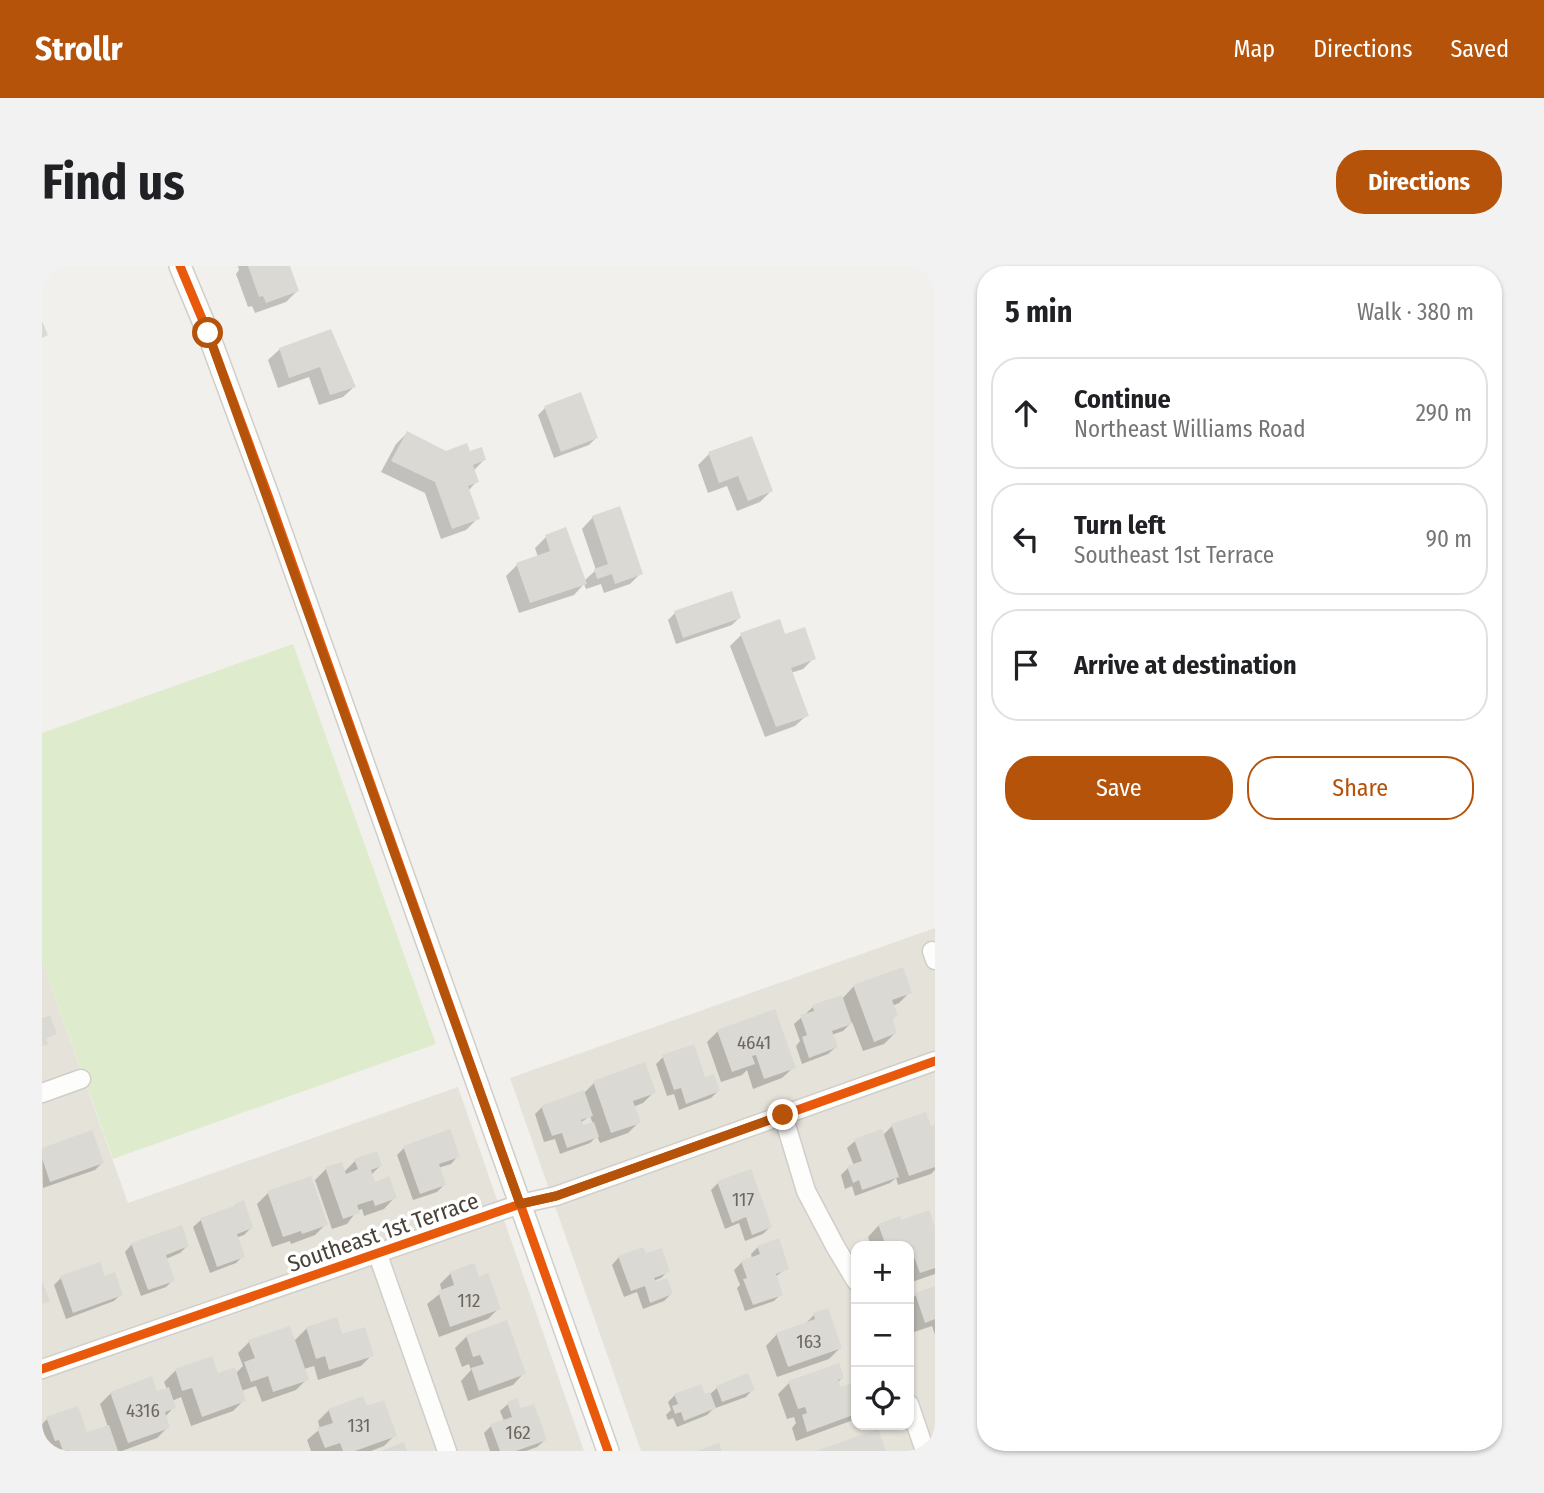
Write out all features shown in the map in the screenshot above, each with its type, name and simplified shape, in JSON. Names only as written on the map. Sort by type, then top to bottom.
[{"type":"street","points":[[180,266],[208,333],[264,485],[608,1451]]},
{"type":"street","name":"Southeast 1st Terrace","points":[[42,1369],[520,1204],[556,1196],[935,1061]]},
{"type":"street","points":[[42,1093],[81,1079]]},
{"type":"street","points":[[783,1115],[806,1191],[851,1273]]},
{"type":"street","points":[[378,1255],[447,1451]]},
{"type":"street","points":[[914,1419],[925,1451]]},
{"type":"shaded area","points":[[935,928],[935,1451],[641,1451],[510,1078]]},
{"type":"shaded area","points":[[42,961],[128,1203],[458,1087],[584,1451],[42,1451]]},
{"type":"green space","points":[[293,644],[436,1044],[113,1159],[42,961],[42,733]]},
{"type":"building","points":[[248,266],[290,266],[299,291],[266,303],[263,296],[259,297]]},
{"type":"building","points":[[42,321],[48,335],[42,338]]},
{"type":"building","points":[[331,329],[356,387],[330,395],[320,367],[289,378],[279,348]]},
{"type":"building","points":[[581,392],[598,438],[561,452],[544,406]]},
{"type":"building","points":[[407,431],[446,451],[467,443],[470,451],[482,447],[486,460],[473,465],[479,482],[468,486],[480,519],[452,529],[435,482],[391,461]]},
{"type":"building","points":[[752,436],[773,491],[748,501],[738,476],[719,483],[708,452]]},
{"type":"building","points":[[620,506],[643,574],[615,584],[612,574],[597,579],[594,569],[608,564],[592,516]]},
{"type":"building","points":[[566,527],[587,584],[530,603],[516,563],[550,551],[545,535]]},
{"type":"building","points":[[732,591],[741,618],[683,638],[674,611]]},
{"type":"building","points":[[780,619],[785,634],[805,627],[816,659],[791,668],[809,716],[776,727],[740,633]]},
{"type":"building","points":[[903,967],[912,993],[892,1000],[898,1016],[892,1018],[897,1033],[874,1042],[853,985]]},
{"type":"building","points":[[842,995],[852,1024],[832,1031],[838,1047],[809,1058],[802,1037],[807,1035],[800,1015],[814,1011],[812,1005]]},
{"type":"building","points":[[775,1009],[796,1068],[764,1079],[756,1055],[752,1056],[755,1064],[732,1072],[717,1030]]},
{"type":"building","points":[[50,1016],[57,1034],[46,1038],[48,1044],[42,1046],[42,1018]]},
{"type":"building","points":[[694,1044],[705,1077],[714,1074],[720,1091],[686,1104],[681,1088],[674,1090],[662,1055]]},
{"type":"building","points":[[645,1062],[656,1093],[633,1101],[641,1123],[611,1133],[593,1081]]},
{"type":"building","points":[[584,1090],[593,1116],[581,1120],[583,1125],[594,1122],[599,1137],[567,1148],[562,1133],[552,1136],[541,1106]]},
{"type":"building","points":[[926,1112],[931,1126],[935,1124],[935,1167],[909,1176],[891,1124]]},
{"type":"building","points":[[450,1129],[460,1157],[439,1164],[446,1185],[420,1194],[403,1146]]},
{"type":"building","points":[[882,1129],[899,1177],[862,1190],[859,1180],[853,1183],[847,1166],[862,1161],[854,1139]]},
{"type":"building","points":[[92,1130],[104,1163],[50,1182],[42,1158],[42,1148]]},
{"type":"building","points":[[377,1151],[382,1166],[371,1170],[375,1182],[389,1176],[397,1198],[375,1206],[373,1200],[357,1205],[360,1213],[343,1219],[325,1167],[342,1162],[346,1174],[358,1169],[354,1159]]},
{"type":"building","points":[[751,1169],[772,1227],[752,1235],[746,1217],[732,1223],[717,1181]]},
{"type":"building","points":[[311,1176],[328,1225],[283,1237],[267,1191]]},
{"type":"building","points":[[244,1200],[253,1228],[237,1234],[245,1257],[217,1267],[200,1218]]},
{"type":"building","points":[[929,1210],[935,1227],[935,1268],[920,1273],[914,1257],[914,1241],[884,1241],[878,1224],[900,1216],[901,1220]]},
{"type":"building","points":[[182,1225],[189,1246],[166,1255],[175,1281],[148,1290],[131,1243]]},
{"type":"building","points":[[779,1238],[789,1269],[776,1274],[783,1295],[753,1305],[743,1279],[747,1278],[741,1261],[760,1254],[757,1246]]},
{"type":"building","points":[[643,1247],[646,1253],[662,1248],[670,1272],[654,1278],[656,1282],[667,1278],[673,1294],[650,1303],[645,1286],[631,1291],[618,1256]]},
{"type":"building","points":[[100,1262],[105,1276],[115,1272],[123,1295],[73,1313],[60,1276]]},
{"type":"building","points":[[474,1263],[479,1277],[488,1273],[501,1309],[450,1327],[438,1291],[454,1285],[450,1272]]},
{"type":"building","points":[[42,1281],[50,1301],[42,1304]]},
{"type":"building","points":[[935,1286],[935,1319],[925,1323],[915,1293]]},
{"type":"building","points":[[828,1308],[842,1348],[788,1367],[776,1333],[815,1319],[813,1313]]},
{"type":"building","points":[[337,1317],[342,1334],[365,1327],[374,1356],[329,1370],[325,1356],[316,1359],[306,1327]]},
{"type":"building","points":[[507,1320],[526,1374],[479,1391],[471,1368],[484,1364],[480,1355],[473,1357],[466,1335]]},
{"type":"building","points":[[290,1326],[309,1380],[273,1392],[268,1376],[251,1382],[244,1362],[255,1358],[248,1340]]},
{"type":"building","points":[[212,1356],[218,1373],[235,1367],[246,1401],[202,1417],[192,1388],[182,1391],[175,1369]]},
{"type":"building","points":[[839,1363],[844,1378],[838,1380],[841,1387],[851,1383],[851,1416],[807,1432],[802,1415],[807,1413],[805,1407],[798,1409],[788,1381]]},
{"type":"building","points":[[748,1373],[755,1390],[722,1402],[716,1386]]},
{"type":"building","points":[[152,1376],[157,1391],[169,1387],[176,1408],[165,1412],[170,1428],[128,1443],[110,1392]]},
{"type":"building","points":[[701,1384],[705,1394],[710,1392],[716,1408],[684,1421],[681,1412],[675,1414],[672,1406],[678,1404],[674,1394]]},
{"type":"building","points":[[363,1396],[367,1406],[384,1400],[397,1436],[355,1451],[343,1451],[340,1443],[325,1448],[317,1428],[333,1423],[328,1409]]},
{"type":"building","points":[[517,1398],[521,1408],[534,1404],[547,1440],[516,1451],[500,1451],[490,1424],[512,1417],[507,1402]]},
{"type":"building","points":[[78,1406],[87,1432],[109,1425],[118,1451],[63,1451],[59,1440],[55,1441],[46,1417]]},
{"type":"building","points":[[878,1430],[886,1451],[816,1451]]},
{"type":"building","points":[[404,1442],[407,1451],[381,1451]]},
{"type":"building","points":[[719,1443],[722,1451],[697,1451]]},
{"type":"cycle path","points":[[180,266],[208,333],[269,498],[608,1451]]},
{"type":"cycle path","points":[[42,1369],[520,1204],[556,1196],[935,1061]]},
{"type":"route","points":[[208,333],[520,1204],[556,1196],[783,1115]]}]
